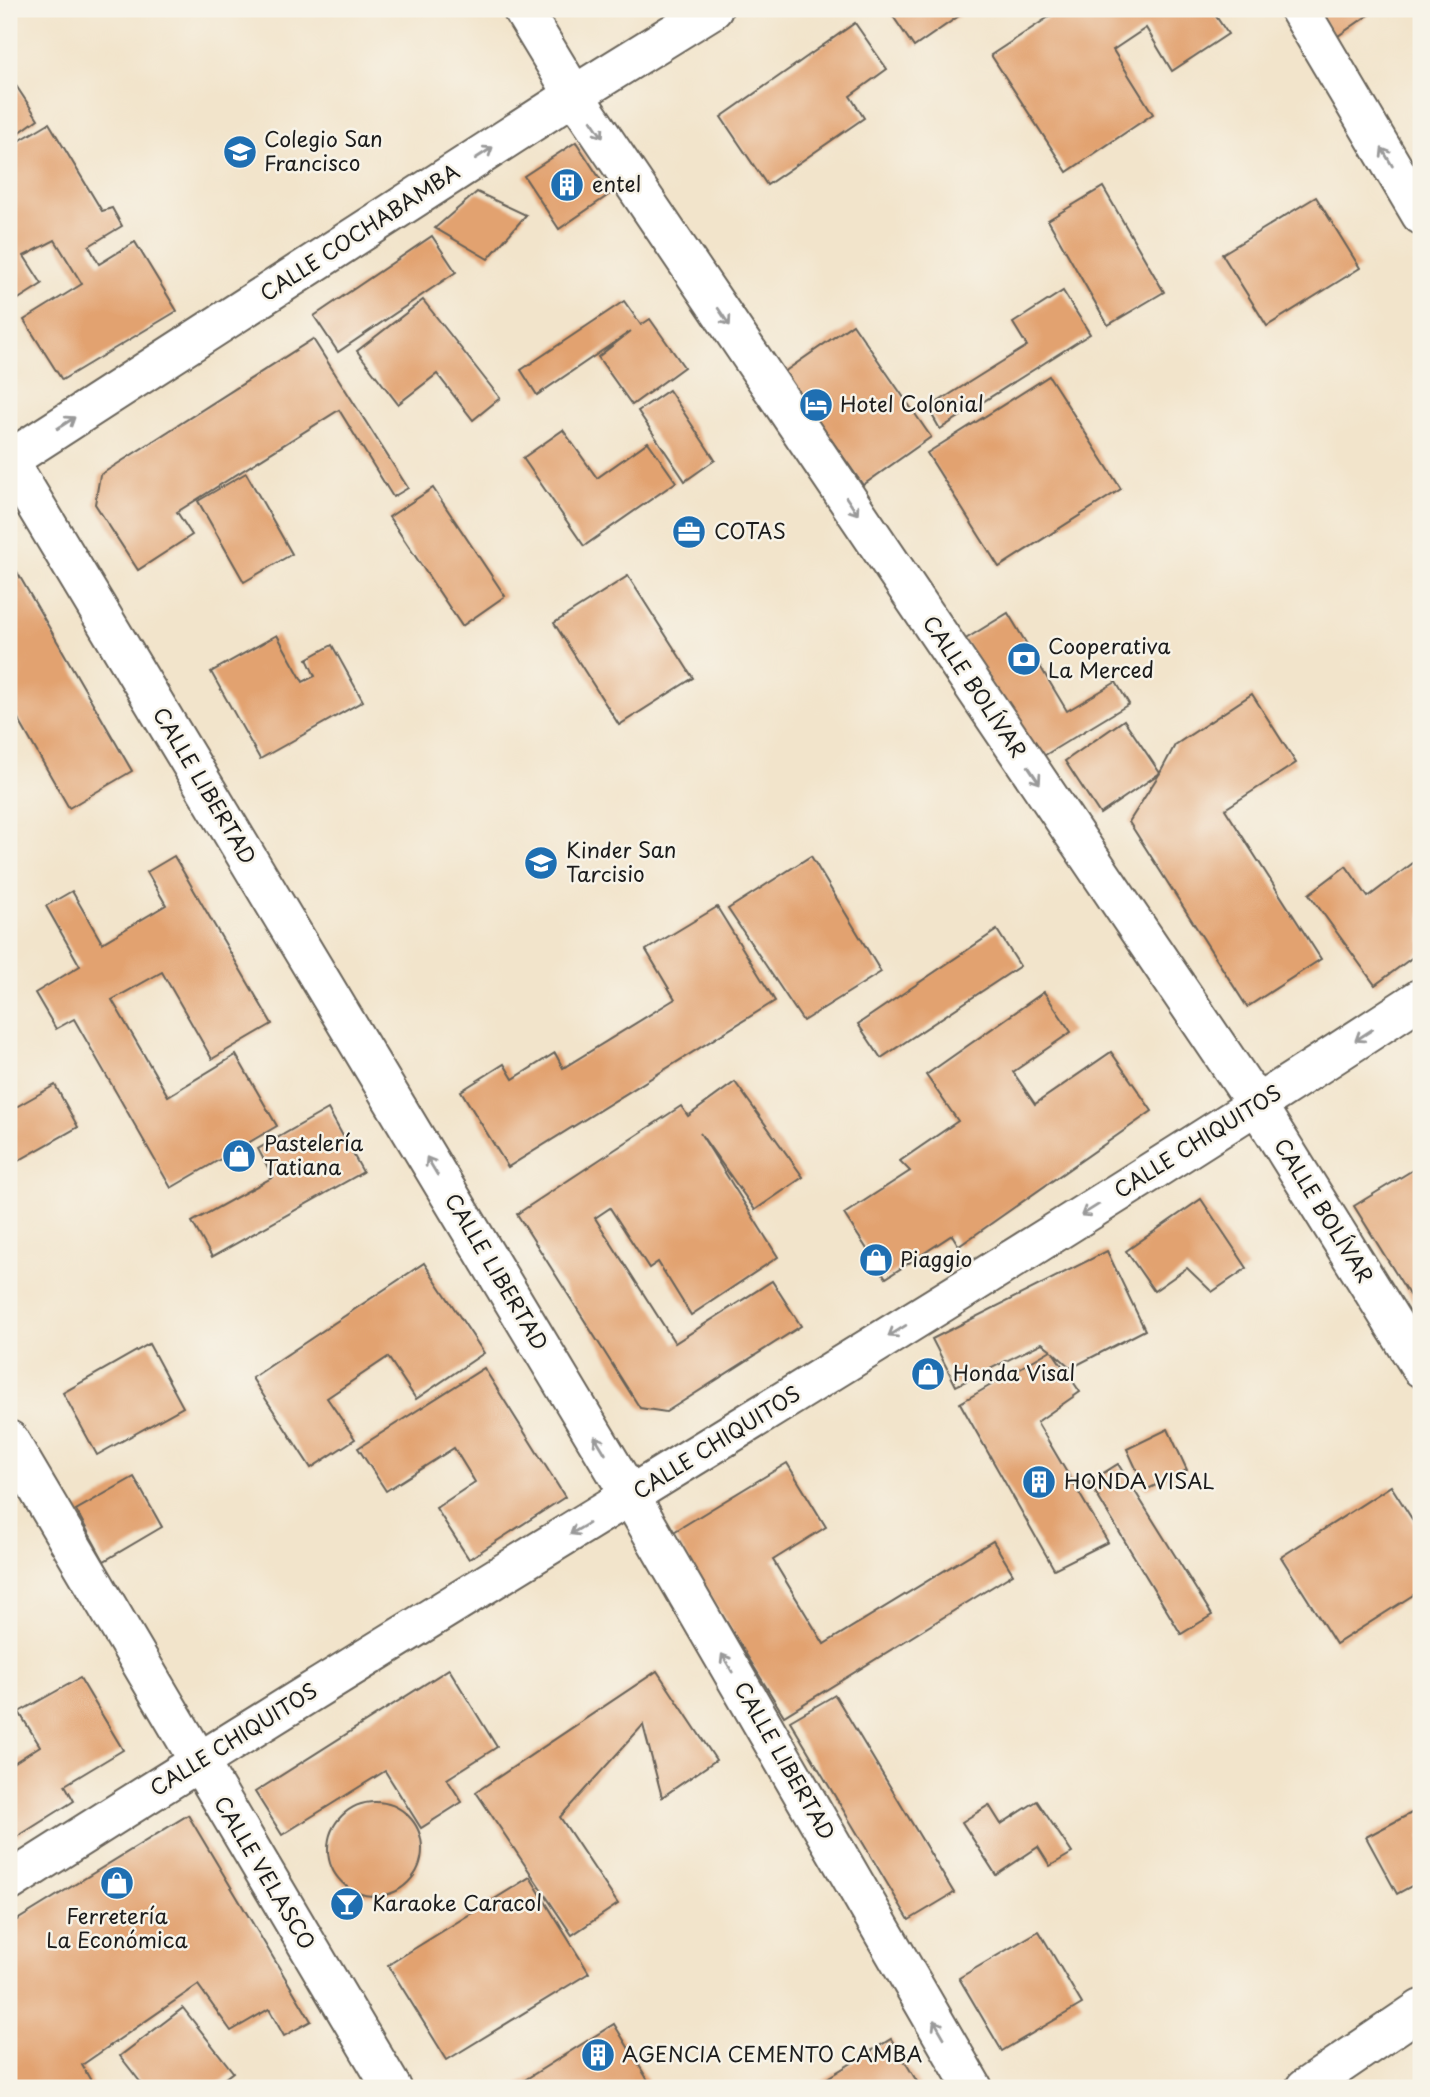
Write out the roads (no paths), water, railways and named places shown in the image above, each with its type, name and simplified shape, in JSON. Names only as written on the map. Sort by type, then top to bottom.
[{"type":"street","name":"CALLE BOLÍVAR","points":[[522,9],[574,95],[1257,1105],[1421,1368]]},
{"type":"street","name":"CALLE COCHABAMBA","points":[[9,461],[574,95],[713,9]]},
{"type":"street","points":[[1299,9],[1421,215]]},
{"type":"street","name":"CALLE LIBERTAD","points":[[9,461],[631,1497],[973,2088]]},
{"type":"street","name":"CALLE CHIQUITOS","points":[[9,1882],[197,1762],[631,1497],[1257,1105],[1421,998]]},
{"type":"street","name":"CALLE VELASCO","points":[[9,1440],[392,2088]]},
{"type":"street","points":[[1305,2088],[1421,2009]]},
{"type":"place","name":"Colegio San Francisco","points":[[240,152]]},
{"type":"place","name":"entel","points":[[567,185]]},
{"type":"place","name":"Hotel Colonial","points":[[816,405]]},
{"type":"place","name":"COTAS","points":[[689,532]]},
{"type":"place","name":"Cooperativa La Merced","points":[[1024,659]]},
{"type":"place","name":"Kinder San Tarcisio","points":[[541,863]]},
{"type":"place","name":"Pastelería Tatiana","points":[[239,1156]]},
{"type":"place","name":"Piaggio","points":[[876,1260]]},
{"type":"place","name":"Honda Visal","points":[[928,1374]]},
{"type":"place","name":"HONDA VISAL","points":[[1039,1482]]},
{"type":"place","name":"Ferretería La Económica","points":[[117,1883]]},
{"type":"place","name":"Karaoke Caracol","points":[[347,1904]]},
{"type":"place","name":"AGENCIA CEMENTO CAMBA","points":[[598,2055]]}]
